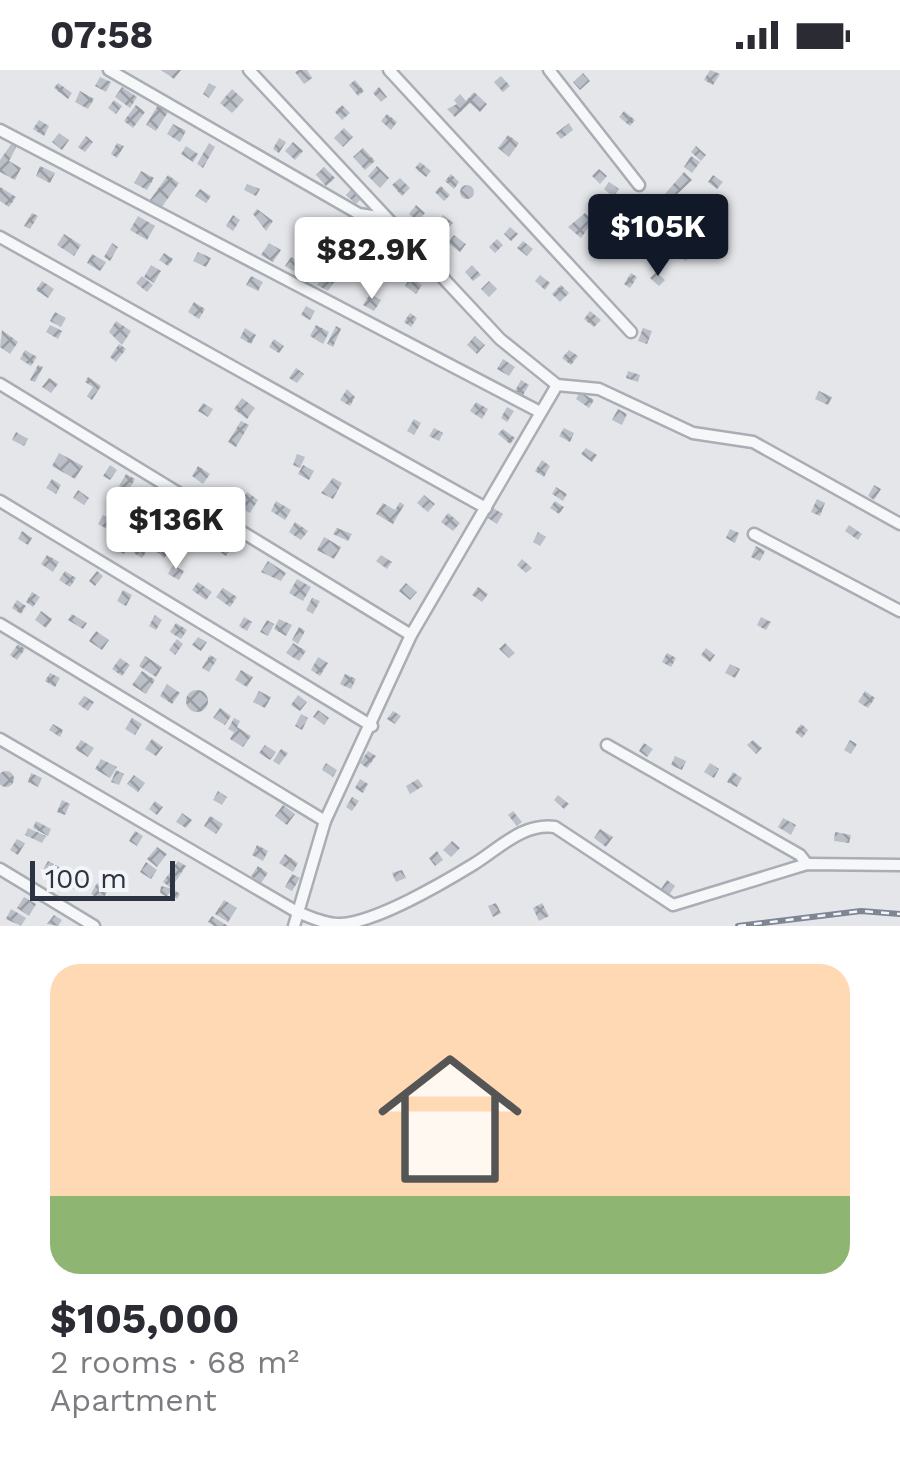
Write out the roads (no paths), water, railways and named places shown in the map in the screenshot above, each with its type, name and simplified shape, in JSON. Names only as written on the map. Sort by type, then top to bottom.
[{"type":"street","points":[[109,70],[358,214],[384,218]]},
{"type":"street","points":[[249,70],[500,339],[557,385],[599,389],[693,432],[753,442],[900,524]]},
{"type":"street","points":[[389,70],[631,332]]},
{"type":"street","points":[[549,70],[640,185]]},
{"type":"street","points":[[0,130],[540,412]]},
{"type":"street","points":[[0,236],[486,508]]},
{"type":"street","points":[[0,384],[411,635]]},
{"type":"street","points":[[294,926],[325,821],[411,635],[557,385]]},
{"type":"street","points":[[0,501],[372,726]]},
{"type":"street","points":[[754,534],[900,611]]},
{"type":"street","points":[[0,624],[325,821]]},
{"type":"street","points":[[0,739],[297,912],[336,925],[360,922],[471,866],[522,832],[541,826],[555,827],[673,905],[807,864],[900,865]]},
{"type":"street","points":[[606,746],[800,855],[807,864]]},
{"type":"street","points":[[0,869],[94,926]]},
{"type":"railway","points":[[738,926],[861,911],[900,914]]}]
